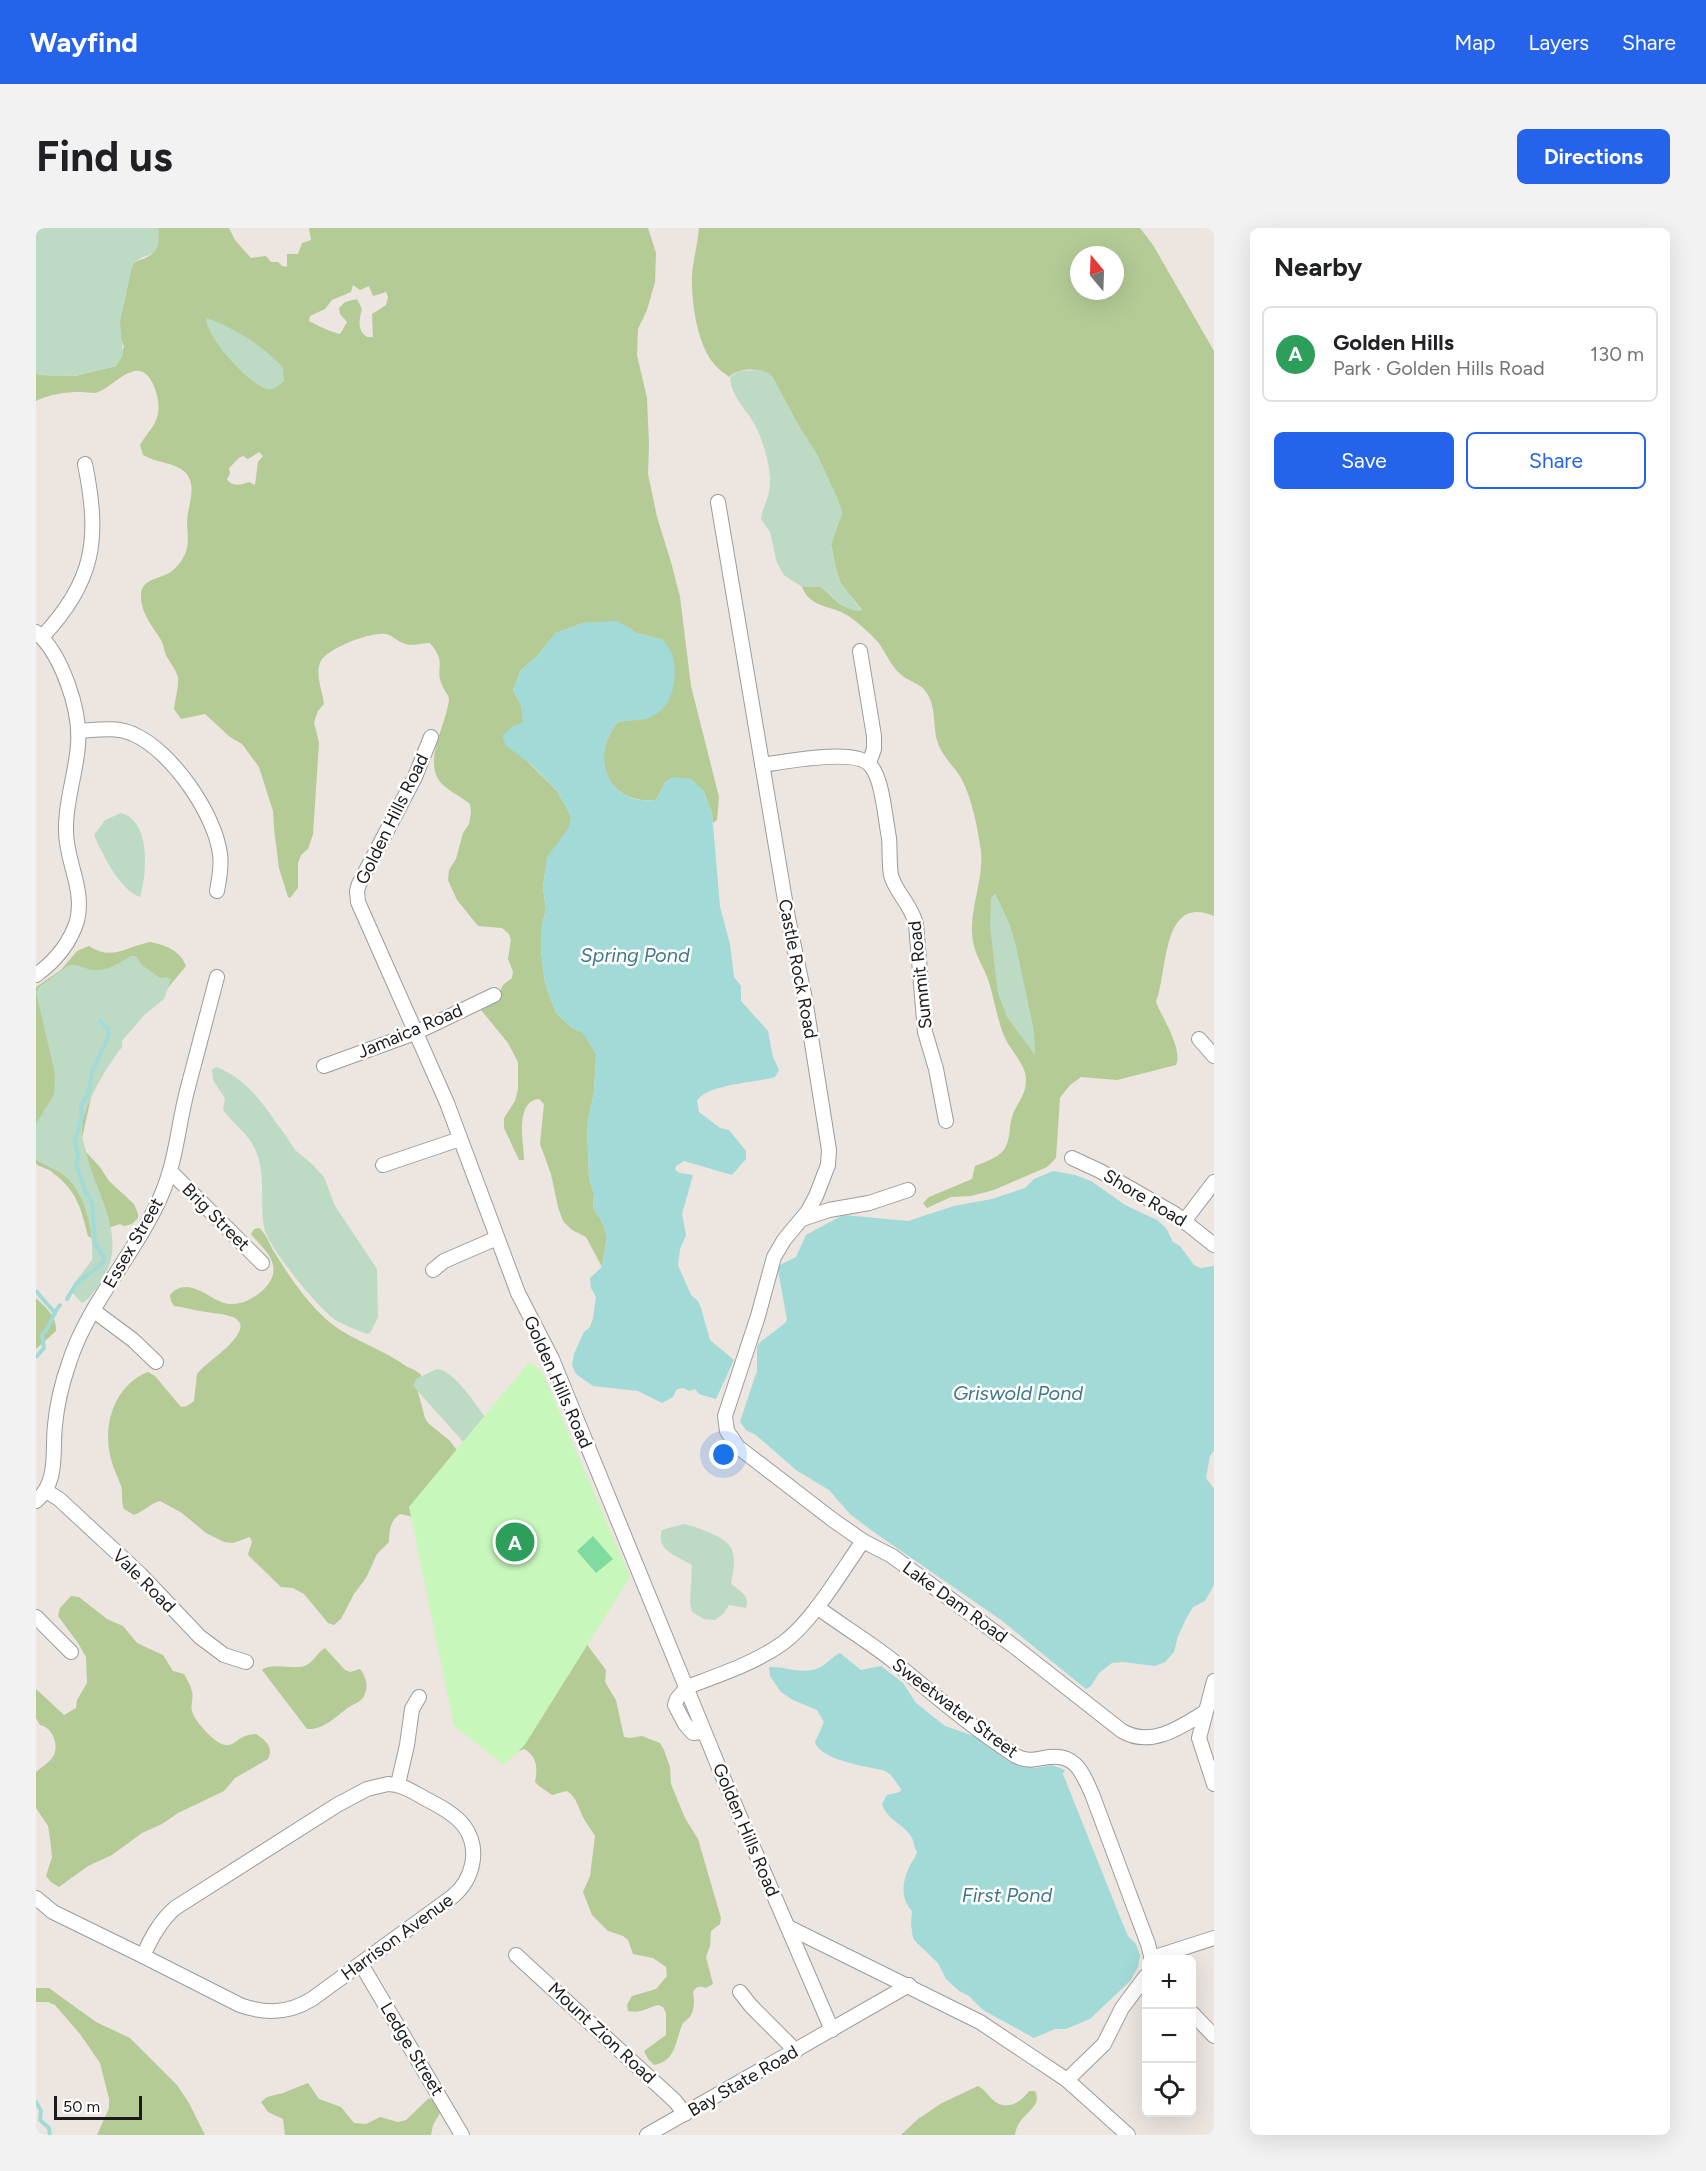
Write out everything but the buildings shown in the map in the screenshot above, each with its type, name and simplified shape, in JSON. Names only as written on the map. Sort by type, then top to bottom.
[{"type":"street","points":[[36,975],[64,947],[77,919],[80,896],[67,846],[66,823],[77,756],[78,731],[65,678],[54,654],[39,634],[70,604],[83,577],[90,555],[94,511],[85,464]]},
{"type":"street","name":"Castle Rock Road","points":[[718,502],[788,918],[805,999],[829,1140],[828,1165],[812,1204],[774,1257],[745,1358],[725,1416]]},
{"type":"street","name":"Summit Road","points":[[860,651],[874,736],[869,763],[878,782],[889,840],[892,878],[910,907],[916,924],[925,1032],[936,1069],[946,1121]]},
{"type":"street","points":[[78,731],[110,729],[133,734],[147,742],[174,767],[201,804],[217,841],[221,866],[217,891]]},
{"type":"street","name":"Golden Hills Road","points":[[431,737],[415,777],[357,891],[358,902],[460,1139],[524,1306],[552,1359],[704,1732],[788,1927],[835,2028]]},
{"type":"street","points":[[762,765],[827,757],[854,758],[869,763]]},
{"type":"street","name":"Essex Street","points":[[46,1491],[53,1469],[55,1425],[63,1382],[78,1338],[146,1227],[162,1195],[170,1171],[217,976]]},
{"type":"street","name":"Jamaica Road","points":[[324,1065],[415,1033],[494,995]]},
{"type":"street","points":[[1199,1039],[1214,1056]]},
{"type":"street","points":[[383,1165],[460,1139]]},
{"type":"street","name":"Shore Road","points":[[1072,1158],[1100,1171],[1185,1220],[1214,1245]]},
{"type":"street","name":"Brig Street","points":[[170,1171],[262,1263]]},
{"type":"street","points":[[1185,1220],[1214,1182]]},
{"type":"street","points":[[802,1219],[829,1210],[869,1203],[908,1190]]},
{"type":"street","points":[[433,1270],[444,1261],[497,1238]]},
{"type":"street","points":[[94,1311],[133,1340],[156,1362]]},
{"type":"street","name":"Lake Dam Road","points":[[725,1416],[726,1431],[738,1447],[802,1498],[863,1541],[908,1567],[1127,1734],[1145,1737],[1167,1733],[1210,1714]]},
{"type":"street","points":[[36,1501],[46,1491]]},
{"type":"street","name":"Vale Road","points":[[46,1491],[59,1499],[140,1574],[204,1641],[224,1655],[246,1662]]},
{"type":"street","points":[[687,1687],[736,1667],[778,1646],[791,1636],[817,1607],[863,1541]]},
{"type":"street","name":"Sweetwater Street","points":[[817,1607],[885,1655],[936,1698],[1015,1755],[1030,1760],[1061,1756],[1074,1764],[1092,1794],[1151,1955]]},
{"type":"street","points":[[36,1617],[71,1652]]},
{"type":"street","points":[[1214,1681],[1210,1714],[1199,1742],[1214,1784]]},
{"type":"street","points":[[143,1956],[152,1936],[164,1919],[188,1899],[359,1792],[376,1786],[398,1784],[411,1714],[419,1697]]},
{"type":"street","name":"Harrison Avenue","points":[[36,1898],[53,1912],[240,2005],[272,2012],[294,2008],[306,2003],[361,1964],[455,1894],[468,1879],[472,1866],[471,1842],[464,1825],[452,1814],[398,1784]]},
{"type":"street","points":[[788,1927],[980,2022],[1067,2080],[1128,2135]]},
{"type":"street","points":[[1161,1955],[1214,1938]]},
{"type":"street","name":"Mount Zion Road","points":[[516,1955],[675,2101],[685,2114]]},
{"type":"street","name":"Ledge Street","points":[[361,1964],[462,2135]]},
{"type":"street","points":[[1067,2080],[1104,2044],[1122,2008],[1142,1981]]},
{"type":"street","name":"Bay State Road","points":[[647,2135],[909,1985]]},
{"type":"street","points":[[740,1992],[796,2051]]},
{"type":"street","points":[[1196,2018],[1214,2036]]},
{"type":"green space","points":[[36,228],[158,228],[159,240],[155,252],[132,266],[120,320],[123,355],[116,366],[75,376],[36,373]]},
{"type":"green space","points":[[158,228],[229,228],[235,240],[251,258],[266,256],[271,262],[278,262],[287,267],[287,254],[298,254],[302,243],[311,240],[309,228],[648,228],[656,253],[655,282],[647,310],[638,329],[637,355],[647,398],[648,474],[657,517],[680,597],[691,686],[719,797],[717,820],[713,823],[712,813],[703,790],[666,781],[656,800],[639,799],[625,795],[607,776],[604,763],[609,735],[618,722],[632,720],[663,640],[637,633],[618,622],[583,623],[556,633],[536,657],[521,670],[513,690],[521,705],[524,722],[512,727],[521,755],[557,791],[571,816],[570,826],[545,872],[543,888],[546,909],[542,926],[541,951],[545,983],[556,1013],[572,1028],[583,1032],[596,1054],[594,1092],[587,1126],[589,1179],[594,1193],[593,1208],[602,1222],[607,1237],[602,1267],[586,1237],[572,1230],[563,1221],[558,1207],[551,1174],[540,1144],[544,1104],[539,1099],[531,1102],[523,1115],[524,1160],[519,1160],[504,1128],[504,1118],[515,1101],[518,1089],[518,1062],[508,1043],[481,1010],[498,996],[503,985],[512,978],[513,972],[508,959],[511,940],[509,934],[502,928],[478,926],[457,900],[448,880],[449,870],[456,859],[471,813],[470,804],[443,785],[434,766],[437,743],[449,698],[440,679],[440,661],[435,650],[430,643],[413,645],[388,635],[370,635],[330,652],[320,663],[319,678],[324,704],[318,711],[314,722],[319,743],[313,834],[308,849],[301,855],[298,863],[298,888],[290,898],[288,897],[279,868],[273,811],[259,767],[242,744],[230,737],[205,714],[181,719],[174,709],[178,685],[177,674],[142,607],[141,594],[145,585],[172,571],[185,555],[188,545],[187,521],[192,489],[189,477],[181,469],[143,455],[140,445],[153,426],[159,408],[157,393],[151,379],[141,371],[135,371],[95,393],[63,393],[36,401],[36,373],[75,376],[116,366],[124,347],[120,336],[120,320],[132,266],[155,250],[158,244]],"holes":[[[353,285],[360,290],[369,286],[373,296],[386,292],[388,297],[386,305],[372,314],[373,337],[367,337],[360,328],[362,309],[357,299],[345,302],[339,308],[340,314],[347,322],[340,334],[309,321],[310,316],[325,309],[332,300],[351,292]],[[259,452],[263,456],[258,462],[255,485],[249,482],[237,485],[229,482],[227,479],[230,474],[229,468],[239,458],[243,456],[248,459]]]},
{"type":"green space","points":[[699,228],[1140,228],[1153,245],[1214,351],[1214,916],[1197,912],[1184,916],[1176,925],[1170,940],[1156,1002],[1177,1050],[1176,1065],[1117,1080],[1081,1077],[1070,1085],[1060,1098],[1056,1158],[1047,1167],[994,1190],[971,1196],[951,1197],[927,1208],[923,1203],[929,1197],[972,1179],[975,1166],[994,1158],[1003,1151],[1026,1080],[1024,1069],[1004,1036],[988,979],[974,946],[972,923],[980,875],[981,852],[971,804],[961,778],[939,745],[931,703],[924,689],[899,673],[877,641],[860,625],[844,613],[816,603],[802,587],[821,587],[843,606],[862,610],[841,584],[836,569],[831,544],[842,513],[816,453],[769,374],[758,370],[745,370],[729,377],[715,365],[704,346],[696,322],[692,286]]},
{"type":"green space","points":[[206,318],[237,332],[268,353],[283,368],[284,381],[274,388],[267,389],[250,379],[220,347]]},
{"type":"green space","points":[[761,370],[773,378],[816,453],[838,500],[842,513],[831,544],[836,569],[841,584],[862,611],[844,606],[821,587],[802,587],[784,575],[777,563],[770,532],[761,519],[770,485],[768,460],[754,422],[737,398],[730,377],[739,371]]},
{"type":"green space","points":[[121,813],[131,818],[138,826],[142,837],[145,862],[140,897],[119,879],[94,835],[105,820]]},
{"type":"green space","points":[[995,893],[1010,925],[1016,946],[1034,1031],[1035,1055],[1007,1017],[998,994],[990,927],[991,898]]},
{"type":"green space","points":[[150,942],[171,949],[180,956],[186,966],[116,1044],[92,1093],[82,1138],[86,1152],[109,1181],[134,1204],[138,1218],[132,1224],[111,1227],[93,1239],[88,1236],[77,1201],[68,1186],[51,1171],[36,1164],[36,987],[61,970],[77,951],[89,946],[112,953]]},
{"type":"green space","points":[[131,956],[136,956],[142,965],[160,978],[171,979],[164,999],[144,1015],[122,1041],[122,1047],[97,1086],[83,1119],[83,1141],[108,1218],[112,1234],[112,1250],[109,1267],[100,1283],[90,1297],[82,1303],[72,1292],[73,1285],[92,1260],[92,1238],[87,1215],[72,1184],[62,1174],[36,1160],[36,1124],[54,1094],[55,1074],[36,992],[39,987],[69,965],[100,970]]},
{"type":"green space","points":[[216,1067],[238,1079],[256,1096],[295,1150],[324,1177],[335,1206],[377,1269],[378,1317],[370,1333],[367,1334],[348,1326],[329,1315],[295,1277],[267,1236],[262,1208],[262,1178],[259,1159],[248,1138],[223,1110],[225,1098],[213,1080],[212,1070]]},
{"type":"green space","points":[[259,1228],[287,1273],[327,1320],[421,1375],[418,1392],[425,1418],[450,1441],[459,1453],[583,1632],[588,1646],[606,1670],[605,1682],[616,1700],[624,1737],[642,1736],[660,1743],[664,1750],[670,1767],[671,1784],[685,1818],[698,1839],[721,1918],[720,1924],[711,1931],[710,1946],[706,1957],[713,1984],[694,1990],[692,2012],[682,2025],[671,2055],[661,2063],[654,2065],[644,2051],[666,2035],[666,2013],[663,2007],[658,2005],[632,2012],[628,2011],[627,2005],[632,1996],[656,1989],[667,1976],[666,1967],[653,1958],[633,1954],[628,1940],[608,1931],[592,1915],[583,1892],[590,1876],[595,1836],[575,1800],[567,1791],[552,1795],[535,1782],[536,1763],[532,1755],[524,1749],[512,1754],[417,1521],[400,1514],[394,1520],[389,1542],[377,1554],[366,1578],[354,1594],[341,1619],[334,1625],[328,1623],[304,1594],[293,1588],[281,1587],[249,1556],[252,1542],[250,1537],[233,1543],[224,1542],[206,1533],[182,1513],[160,1501],[134,1515],[124,1509],[121,1486],[109,1446],[108,1433],[113,1408],[127,1386],[148,1372],[155,1376],[181,1407],[194,1401],[197,1374],[236,1338],[241,1326],[235,1318],[230,1316],[174,1306],[170,1295],[179,1288],[186,1287],[229,1304],[237,1304],[260,1293],[271,1280],[273,1265],[270,1257],[251,1234],[254,1229]]},
{"type":"green space","points":[[36,1298],[53,1317],[56,1331],[36,1349]]},
{"type":"green space","points":[[529,1362],[542,1371],[630,1577],[524,1746],[504,1765],[454,1726],[409,1507]]},
{"type":"green space","points":[[437,1369],[444,1371],[459,1383],[489,1422],[476,1456],[413,1385],[416,1379]]},
{"type":"green space","points":[[683,1524],[710,1533],[729,1545],[734,1558],[731,1583],[745,1596],[746,1608],[729,1605],[724,1613],[715,1620],[704,1619],[692,1612],[690,1603],[692,1565],[669,1552],[662,1543],[661,1537],[662,1530]]},
{"type":"green space","points":[[593,1536],[613,1559],[596,1573],[577,1551]]},
{"type":"green space","points":[[71,1596],[79,1597],[107,1619],[123,1626],[137,1643],[163,1655],[173,1671],[184,1674],[193,1697],[194,1715],[213,1738],[224,1745],[229,1745],[242,1737],[256,1734],[269,1747],[270,1755],[268,1759],[235,1778],[224,1791],[142,1833],[112,1855],[88,1866],[59,1887],[46,1876],[52,1857],[50,1838],[48,1826],[36,1808],[36,1772],[52,1758],[56,1746],[51,1732],[40,1725],[36,1718],[36,1689],[64,1715],[76,1708],[77,1700],[87,1683],[86,1657],[58,1616],[60,1608]]},
{"type":"green space","points":[[325,1648],[345,1670],[350,1672],[360,1669],[367,1685],[361,1700],[329,1722],[313,1729],[307,1729],[262,1670],[274,1666],[304,1666]]},
{"type":"green space","points":[[36,1988],[49,1988],[96,2022],[130,2038],[177,2085],[205,2135],[97,2135],[109,2108],[100,2063],[80,2034],[55,2005],[48,2002],[36,2002]]},
{"type":"green space","points":[[308,2083],[319,2099],[341,2107],[354,2123],[366,2124],[380,2117],[398,2122],[406,2120],[429,2098],[436,2102],[440,2113],[433,2125],[431,2135],[285,2135],[283,2119],[268,2112],[261,2102],[267,2097]]},
{"type":"green space","points":[[978,2086],[1002,2105],[1017,2102],[1029,2091],[1035,2091],[1036,2102],[1020,2121],[1015,2135],[901,2135],[918,2119],[942,2103]]},
{"type":"water","name":"Spring Pond","points":[[618,621],[637,633],[663,640],[673,656],[675,675],[672,694],[662,709],[646,719],[618,722],[609,735],[604,763],[608,776],[615,787],[625,795],[639,800],[656,800],[666,781],[672,777],[691,779],[703,790],[712,813],[720,907],[730,944],[734,977],[741,986],[741,1001],[768,1031],[773,1057],[779,1070],[775,1077],[710,1091],[697,1101],[699,1112],[720,1128],[729,1130],[746,1151],[746,1159],[732,1175],[684,1161],[676,1166],[675,1170],[693,1175],[682,1214],[686,1235],[680,1249],[678,1265],[691,1295],[698,1301],[701,1308],[710,1340],[734,1360],[716,1399],[699,1394],[695,1389],[689,1391],[684,1388],[677,1389],[673,1397],[662,1403],[638,1391],[593,1386],[576,1374],[572,1365],[574,1354],[593,1318],[596,1297],[591,1288],[590,1278],[602,1267],[607,1238],[602,1222],[593,1208],[594,1193],[589,1179],[587,1126],[594,1092],[596,1054],[583,1033],[572,1028],[556,1013],[545,983],[541,951],[542,926],[546,909],[543,888],[547,857],[570,826],[571,816],[557,791],[531,764],[506,746],[502,736],[512,727],[523,722],[521,705],[513,690],[521,670],[536,657],[556,633],[583,623]]},
{"type":"water","name":"Griswold Pond","points":[[1053,1171],[1091,1181],[1125,1205],[1157,1220],[1166,1228],[1173,1242],[1180,1246],[1194,1265],[1201,1268],[1214,1266],[1214,1451],[1210,1456],[1206,1478],[1214,1489],[1214,1585],[1205,1601],[1193,1607],[1178,1636],[1174,1652],[1165,1662],[1155,1666],[1112,1663],[1099,1673],[1091,1686],[1086,1689],[1001,1620],[850,1514],[829,1490],[796,1470],[756,1435],[746,1430],[740,1422],[757,1371],[757,1347],[787,1320],[778,1270],[780,1265],[796,1257],[806,1235],[843,1215],[908,1221],[954,1206],[992,1199],[1025,1188],[1034,1179]]},
{"type":"water","name":"First Pond","points":[[840,1653],[861,1670],[881,1666],[903,1683],[916,1703],[945,1726],[980,1738],[1016,1765],[1035,1768],[1052,1765],[1065,1770],[1063,1774],[1120,1917],[1140,1955],[1138,1967],[1130,1981],[1090,2019],[1034,2038],[983,2010],[969,1996],[959,1991],[946,1979],[938,1963],[913,1938],[912,1911],[905,1900],[904,1882],[917,1852],[909,1833],[888,1815],[882,1804],[887,1795],[900,1792],[901,1789],[891,1775],[885,1771],[835,1758],[819,1748],[815,1742],[824,1722],[817,1710],[781,1692],[770,1676],[769,1667],[801,1671],[814,1670]]},
{"type":"waterway","points":[[67,1299],[76,1284],[104,1261],[104,1257],[95,1244],[92,1202],[76,1164],[78,1155],[75,1141],[82,1116],[81,1105],[88,1095],[92,1072],[109,1035],[108,1029],[100,1021]]},
{"type":"waterway","points":[[36,1291],[55,1313]]},
{"type":"waterway","points":[[36,1357],[44,1348],[42,1335],[60,1305]]},
{"type":"waterway","points":[[36,2102],[41,2111],[40,2120],[49,2128],[50,2135]]},
{"type":"place","name":"Golden Hills","points":[[515,1542]]}]
